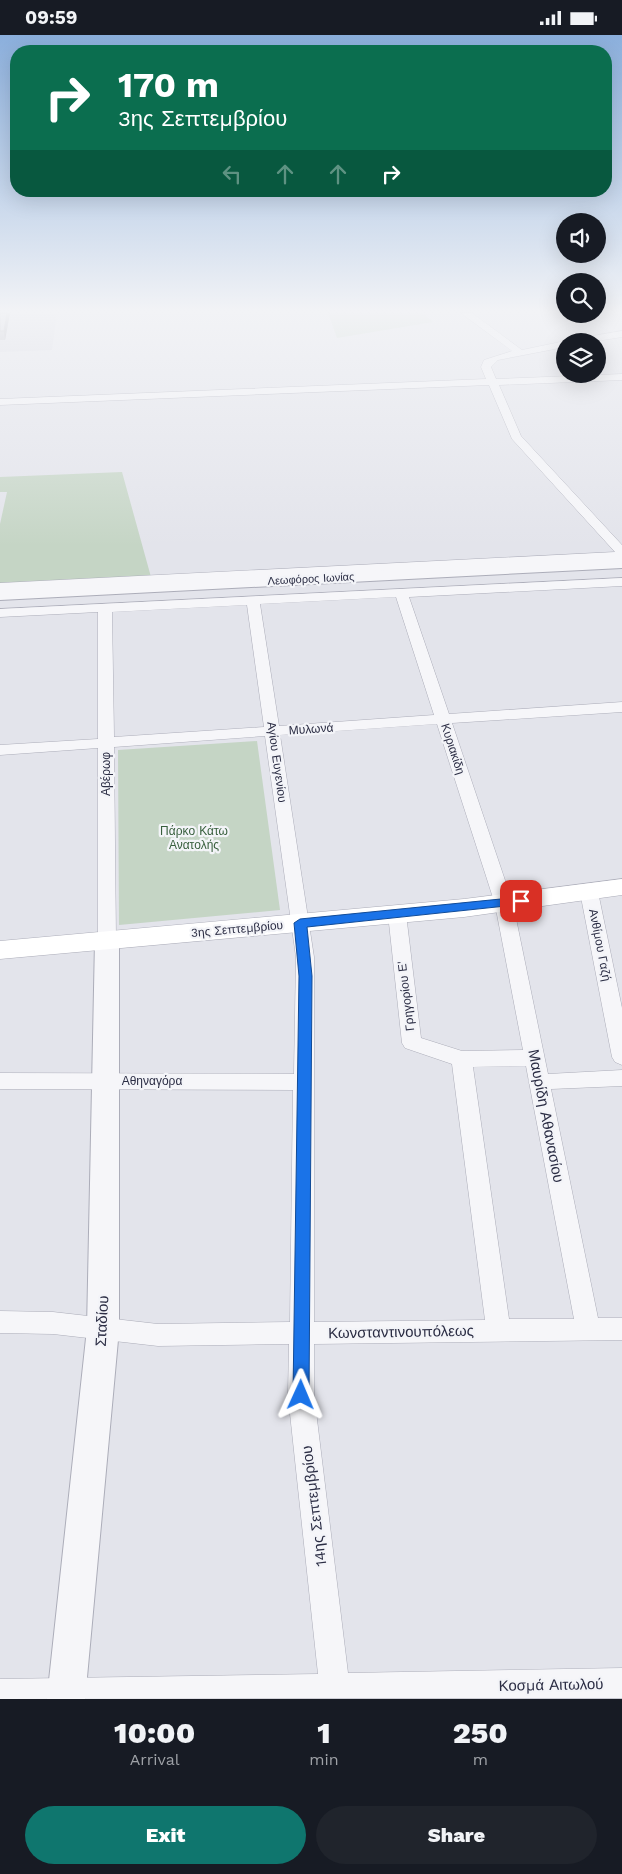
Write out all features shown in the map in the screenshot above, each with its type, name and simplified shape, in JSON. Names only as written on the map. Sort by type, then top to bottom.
[{"type":"main road","name":"3ης Σεπτεμβρίου","points":[[0,950],[504,904],[622,887]]},
{"type":"street","points":[[0,402],[294,391]]},
{"type":"street","points":[[495,391],[516,437],[622,554]]},
{"type":"street","name":"Λεωφόρος Ιωνίας","points":[[0,587],[622,554]]},
{"type":"street","name":"Λεωφόρος Ιωνίας","points":[[0,595],[622,563]]},
{"type":"street","name":"Λεωφόρος Ιωνίας","points":[[0,605],[622,573]]},
{"type":"street","name":"Λεωφόρος Ιωνίας","points":[[0,613],[402,595],[622,582]]},
{"type":"street","name":"Κυριακίδη","points":[[402,595],[504,904]]},
{"type":"street","name":"Αγίου Ευγενίου","points":[[253,601],[300,923]]},
{"type":"street","name":"Αβέρωφ","points":[[105,607],[107,941]]},
{"type":"street","name":"Μυλωνά","points":[[0,750],[622,707]]},
{"type":"street","name":"Ανθίμου Γαζή","points":[[590,892],[622,1057]]},
{"type":"street","name":"Μαυρίδη Αθανασίου","points":[[504,904],[588,1329]]},
{"type":"street","name":"Γρηγορίου Ε'","points":[[397,914],[412,1043],[462,1059],[535,1058]]},
{"type":"street","name":"14ης Σεπτεμβρίου","points":[[300,923],[305,957],[303,1417],[336,1694]]},
{"type":"street","name":"Σταδίου","points":[[66,1697],[103,1329],[107,941]]},
{"type":"street","points":[[462,1059],[499,1331]]},
{"type":"street","points":[[540,1082],[622,1078]]},
{"type":"street","name":"Αθηναγόρα","points":[[0,1081],[305,1082]]},
{"type":"street","name":"Κωνσταντινουπόλεως","points":[[0,1322],[36,1322],[158,1335],[622,1329]]},
{"type":"street","name":"Κοσμά Αιτωλού","points":[[0,1694],[66,1697],[336,1694],[622,1683]]},
{"type":"green space","points":[[122,472],[151,577],[0,585],[0,524],[7,492],[0,492],[0,477]]},
{"type":"green space","name":"Πάρκο Κάτω Ανατολής","points":[[257,741],[280,910],[119,925],[118,750]]},
{"type":"route","points":[[301,1395],[305,957],[300,923],[521,901]]}]
